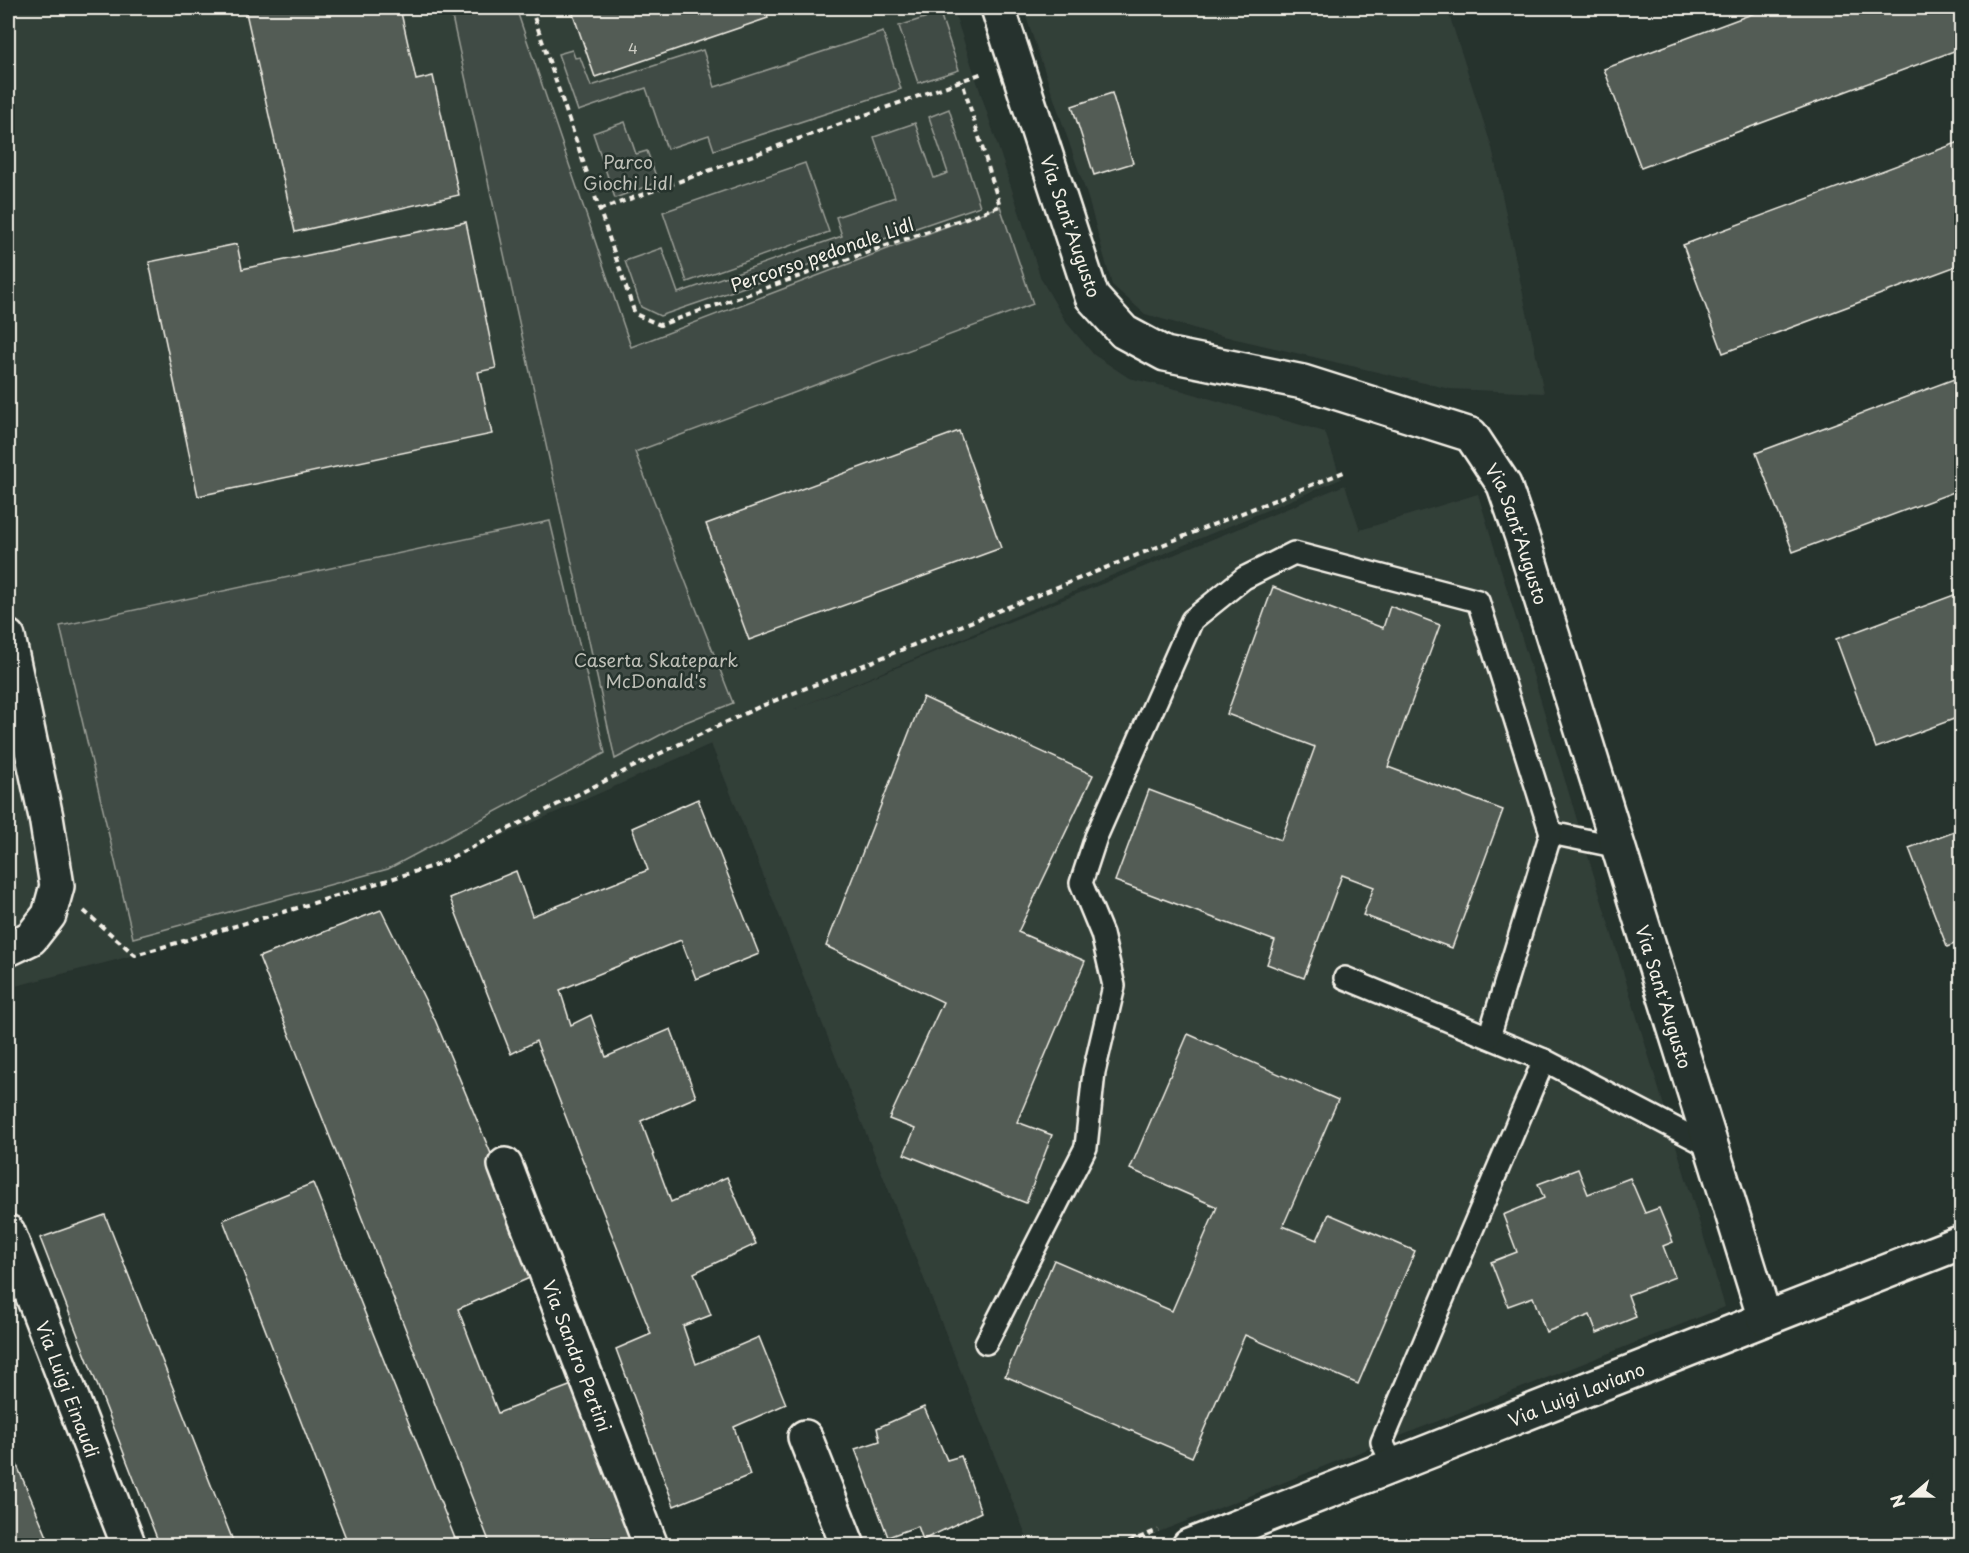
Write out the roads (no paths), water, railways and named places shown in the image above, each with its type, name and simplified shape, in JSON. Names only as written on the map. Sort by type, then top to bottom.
[{"type":"street","name":"Via Sant'Augusto","points":[[998,8],[1092,297],[1124,332],[1165,354],[1303,382],[1471,435],[1504,485],[1765,1320]]},
{"type":"street","points":[[8,637],[46,818],[57,886],[50,915],[31,938],[8,949]]},
{"type":"street","points":[[8,717],[32,757]]},
{"type":"street","name":"Via Sandro Pertini","points":[[505,1165],[651,1545]]},
{"type":"street","name":"Via Luigi Einaudi","points":[[8,1232],[129,1545]]},
{"type":"street","name":"Via Luigi Laviano","points":[[1189,1545],[1962,1242]]},
{"type":"street","points":[[805,1437],[848,1545]]},
{"type":"lane","points":[[986,1344],[1086,1147],[1094,1072],[1114,986],[1102,934],[1082,883],[1096,837],[1192,620],[1244,578],[1294,553],[1478,601],[1551,833],[1488,1037]]},
{"type":"lane","points":[[1551,833],[1619,847]]},
{"type":"lane","points":[[1345,978],[1544,1060],[1712,1147]]},
{"type":"lane","points":[[1393,1465],[1382,1442],[1544,1060]]},
{"type":"park label","name":"Parco Giochi Lidl","points":[[628,171]]},
{"type":"park label","name":"Caserta Skatepark McDonald's","points":[[656,669]]}]
